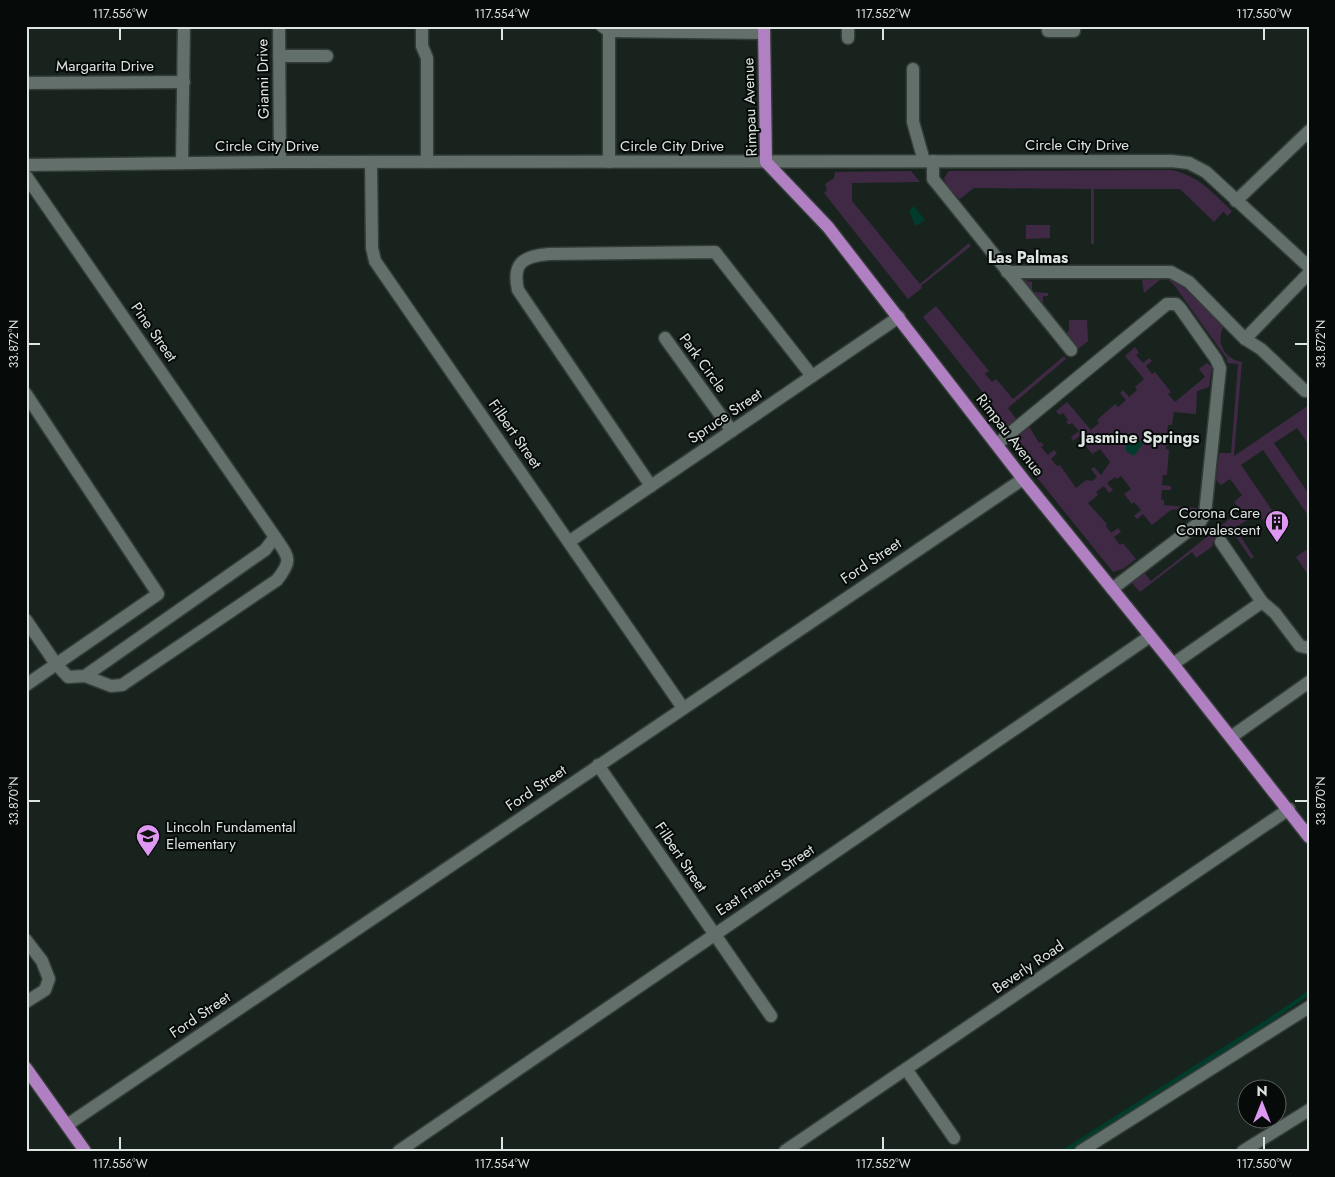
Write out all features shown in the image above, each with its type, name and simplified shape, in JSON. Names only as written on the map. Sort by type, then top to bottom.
[{"type":"main road","name":"Rimpau Avenue","points":[[764,30],[766,162],[828,227],[1023,479],[1112,588],[1149,637],[1173,664],[1309,837]]},
{"type":"main road","points":[[26,1068],[85,1151]]},
{"type":"street","points":[[182,163],[184,26]]},
{"type":"street","name":"Gianni Drive","points":[[279,26],[280,162]]},
{"type":"street","points":[[422,26],[422,46],[427,58],[427,162]]},
{"type":"street","points":[[1048,26],[1048,31],[1074,31],[1074,26]]},
{"type":"street","points":[[609,162],[606,29],[742,33],[764,30]]},
{"type":"street","points":[[279,56],[327,56]]},
{"type":"street","points":[[913,69],[913,122],[933,179],[1071,350]]},
{"type":"street","name":"Margarita Drive","points":[[26,83],[184,82]]},
{"type":"street","points":[[1236,200],[1309,131]]},
{"type":"street","name":"Circle City Drive","points":[[26,165],[280,162],[1172,160],[1189,163],[1206,172],[1309,267]]},
{"type":"street","name":"Filbert Street","points":[[371,162],[372,248],[375,261],[570,541],[683,708]]},
{"type":"street","name":"Pine Street","points":[[26,176],[287,556],[288,567],[278,580],[122,685],[112,686],[85,676]]},
{"type":"street","points":[[650,486],[518,290],[515,276],[519,263],[533,255],[548,254],[715,252],[812,376]]},
{"type":"street","points":[[1007,272],[1170,272],[1189,282],[1245,338],[1261,349],[1305,391]]},
{"type":"street","points":[[1245,338],[1309,273]]},
{"type":"street","points":[[997,444],[1167,304],[1176,304],[1180,308],[1216,359],[1220,368],[1205,514],[1200,522],[1112,588]]},
{"type":"street","name":"Spruce Street","points":[[570,541],[899,317]]},
{"type":"street","name":"Park Circle","points":[[665,338],[732,431]]},
{"type":"street","points":[[26,394],[158,594],[26,685]]},
{"type":"street","name":"Ford Street","points":[[67,1125],[1023,479]]},
{"type":"street","points":[[26,620],[56,664],[68,676],[85,676],[265,550],[275,537]]},
{"type":"street","points":[[1221,542],[1262,602],[1275,613],[1300,646],[1309,648]]},
{"type":"street","points":[[1173,664],[1262,602]]},
{"type":"street","name":"East Francis Street","points":[[399,1151],[1149,637]]},
{"type":"street","points":[[1231,737],[1309,682]]},
{"type":"street","name":"Filbert Street","points":[[598,765],[771,1016]]},
{"type":"street","name":"Beverly Road","points":[[785,1151],[1288,809]]},
{"type":"street","points":[[26,940],[42,962],[49,979],[44,990],[27,1000]]},
{"type":"street","points":[[1081,1151],[1309,1007]]},
{"type":"street","points":[[906,1069],[954,1138]]},
{"type":"street","points":[[1243,1151],[1309,1110]]},
{"type":"shaded area","points":[[1172,170],[1198,181],[1232,211],[1228,216],[1223,212],[1214,222],[1180,189],[1094,189],[1094,244],[1091,244],[1091,189],[974,188],[960,199],[947,187],[944,178],[949,171]]},
{"type":"shaded area","points":[[911,171],[920,182],[852,183],[852,201],[920,284],[969,243],[971,246],[921,286],[922,288],[908,299],[824,193],[827,190],[825,184],[834,178],[835,172]]},
{"type":"shaded area","points":[[914,206],[925,220],[918,225],[915,225],[909,211]]},
{"type":"shaded area","points":[[1026,225],[1050,225],[1050,238],[1026,239]]},
{"type":"shaded area","points":[[1161,279],[1144,293],[1142,280]]},
{"type":"shaded area","points":[[1167,279],[1179,283],[1224,326],[1220,338],[1223,349],[1230,357],[1242,362],[1234,456],[1309,405],[1309,445],[1297,428],[1274,443],[1309,494],[1309,513],[1307,514],[1263,450],[1241,465],[1285,529],[1274,536],[1258,513],[1235,528],[1254,557],[1251,559],[1231,529],[1212,544],[1213,546],[1196,558],[1192,552],[1140,592],[1131,582],[1144,572],[1151,581],[1241,510],[1234,502],[1242,495],[1230,479],[1221,485],[1216,480],[1220,453],[1231,453],[1238,364],[1227,363],[1227,359],[1174,285]]},
{"type":"shaded area","points":[[1025,280],[1032,282],[1032,292],[1048,293],[1048,296],[1043,296],[1043,304],[1054,316],[1051,318],[1024,284]]},
{"type":"shaded area","points":[[936,306],[989,371],[985,374],[992,382],[996,379],[1013,399],[1064,356],[1066,359],[1008,408],[1018,421],[1004,431],[1001,431],[992,404],[923,317]]},
{"type":"shaded area","points":[[1069,320],[1087,320],[1088,341],[1077,350],[1065,335],[1069,330]]},
{"type":"shaded area","points":[[1135,347],[1139,353],[1136,355],[1143,363],[1149,358],[1152,361],[1146,366],[1152,374],[1155,372],[1171,392],[1168,394],[1175,402],[1205,377],[1199,369],[1207,363],[1212,367],[1209,387],[1197,391],[1196,414],[1174,412],[1172,425],[1168,425],[1167,434],[1176,436],[1175,440],[1167,439],[1166,449],[1169,450],[1167,475],[1163,475],[1162,485],[1171,486],[1171,490],[1162,490],[1161,499],[1164,500],[1164,505],[1198,508],[1188,515],[1182,509],[1171,510],[1152,525],[1143,514],[1137,519],[1134,516],[1141,510],[1134,502],[1132,504],[1124,494],[1131,489],[1121,476],[1117,479],[1115,477],[1107,483],[1113,490],[1109,493],[1104,486],[1096,492],[1098,495],[1088,503],[1107,524],[1106,526],[1111,533],[1118,528],[1121,532],[1114,537],[1120,545],[1123,543],[1136,559],[1123,569],[1113,572],[1014,449],[1014,445],[1015,441],[1029,426],[1039,443],[1041,442],[1044,445],[1041,447],[1048,455],[1054,450],[1057,453],[1051,459],[1057,466],[1060,465],[1076,488],[1086,480],[1092,481],[1097,477],[1091,469],[1094,467],[1101,475],[1110,462],[1100,449],[1092,454],[1085,445],[1087,443],[1081,435],[1073,441],[1071,437],[1079,431],[1072,423],[1069,425],[1066,422],[1068,420],[1063,413],[1059,415],[1056,411],[1067,402],[1091,430],[1099,423],[1097,420],[1115,404],[1118,407],[1126,400],[1120,393],[1123,390],[1129,397],[1137,390],[1135,387],[1144,379],[1125,356]]},
{"type":"shaded area","points":[[1138,441],[1144,442],[1134,456],[1126,451],[1126,445]]},
{"type":"shaded area","points":[[1306,550],[1309,554],[1309,576],[1296,557]]},
{"type":"waterway","points":[[1065,1151],[1267,1022],[1309,993]]},
{"type":"place","name":"Corona Care Convalescent","points":[[1277,543]]},
{"type":"place","name":"Lincoln Fundamental Elementary","points":[[148,857]]},
{"type":"district","name":"Las Palmas","points":[[1028,257]]},
{"type":"district","name":"Jasmine Springs","points":[[1140,437]]}]
